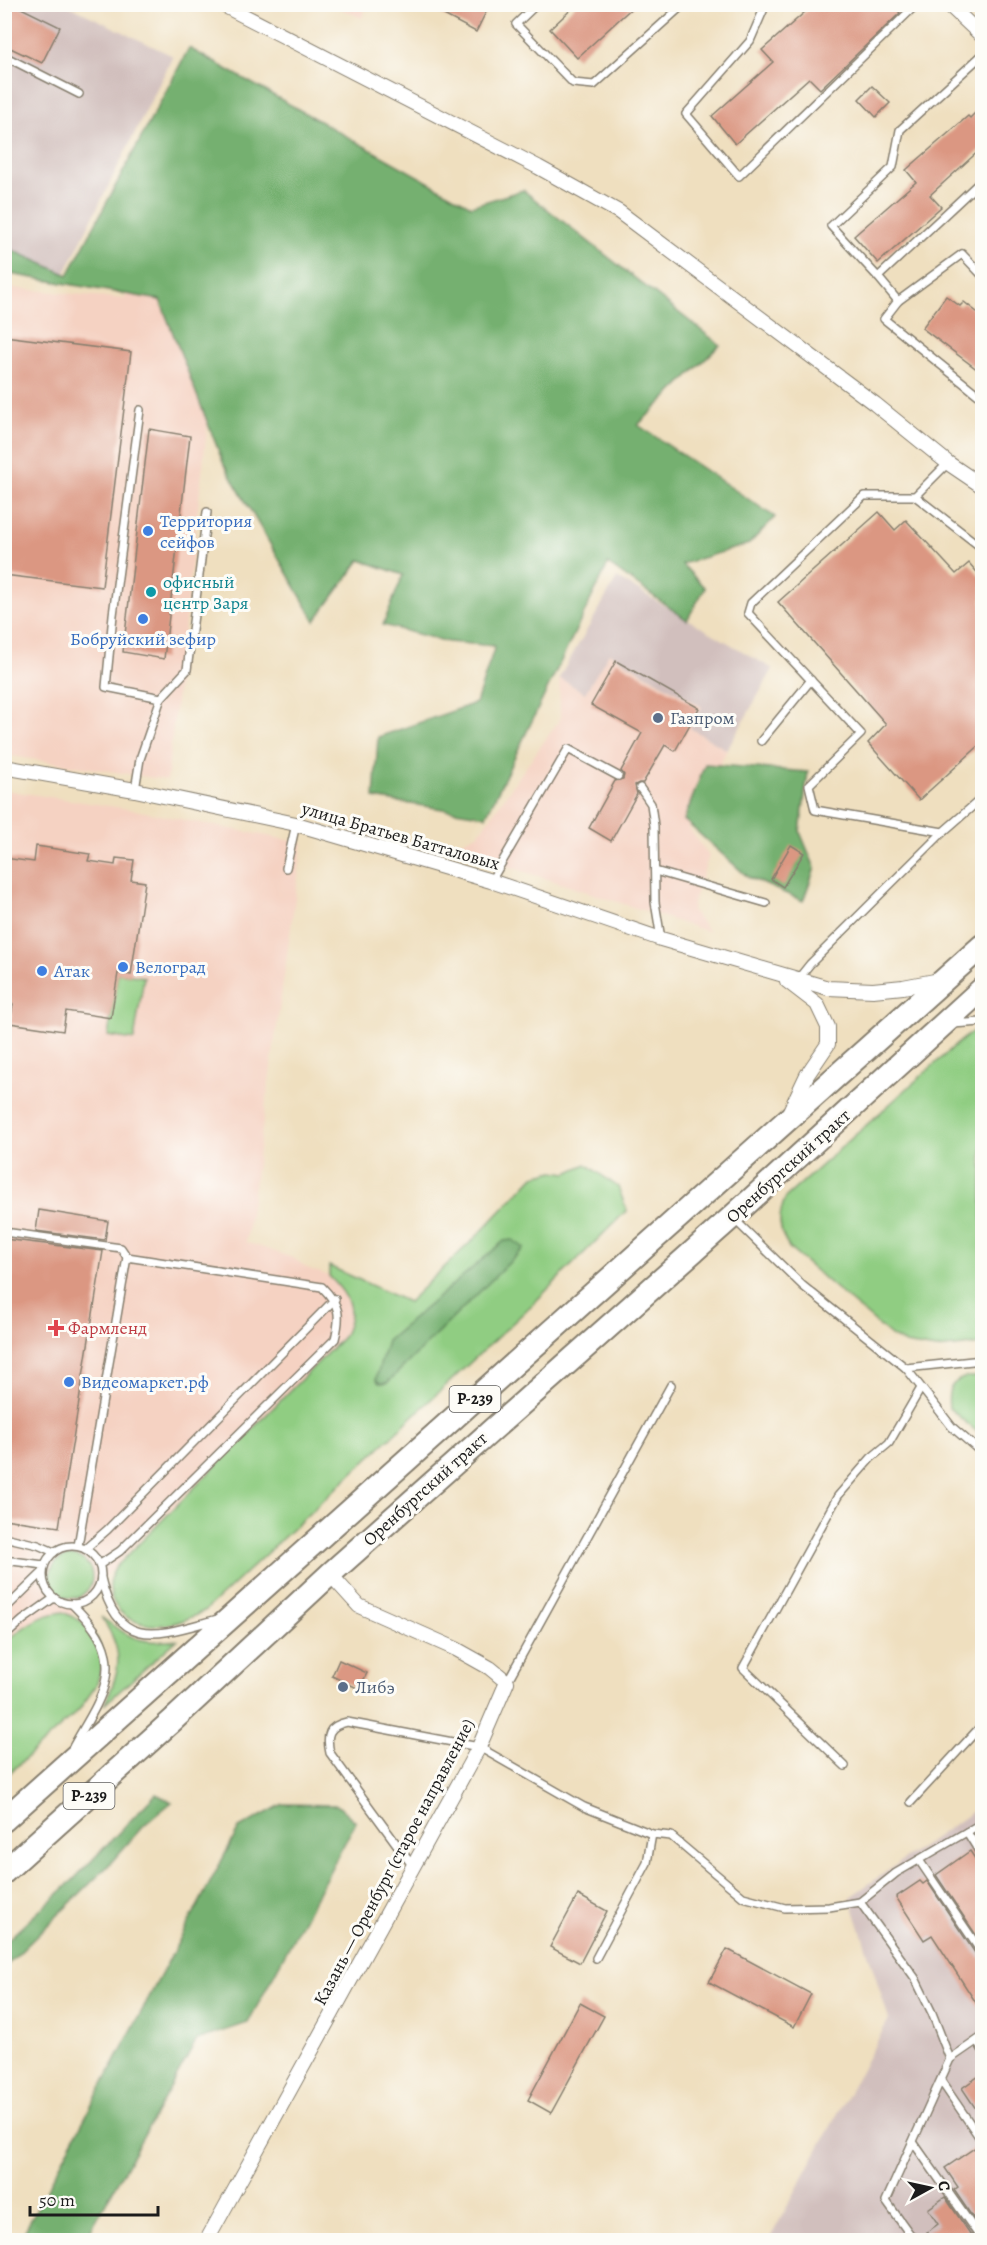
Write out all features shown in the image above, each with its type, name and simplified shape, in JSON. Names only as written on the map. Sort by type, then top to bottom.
[{"type":"main road","name":"Оренбургский тракт","points":[[4,1820],[982,946]]},
{"type":"main road","name":"Оренбургский тракт","points":[[4,1872],[174,1720],[330,1574],[732,1217],[982,989]]},
{"type":"street","points":[[221,4],[538,167],[618,212],[875,404],[948,463],[982,485]]},
{"type":"street","points":[[948,4],[982,36]]},
{"type":"street","name":"улица Братьев Батталовых","points":[[4,767],[135,790],[296,824],[491,881],[661,939],[828,987],[873,990],[946,979]]},
{"type":"street","name":"улица Братьев Батталовых","points":[[778,974],[817,1004],[828,1027],[828,1044],[807,1075],[782,1125]]},
{"type":"street","points":[[330,1574],[359,1606],[456,1648],[490,1668],[507,1682]]},
{"type":"street","name":"Казань — Оренбург (старое направление)","points":[[207,2241],[479,1748],[507,1682]]},
{"type":"lane","points":[[537,4],[516,24],[573,83],[594,85],[684,4]]},
{"type":"lane","points":[[766,4],[750,41],[686,114],[739,176],[916,4]]},
{"type":"lane","points":[[898,301],[831,226],[892,167],[900,130],[982,55]]},
{"type":"lane","points":[[4,56],[79,94]]},
{"type":"lane","points":[[878,277],[982,180]]},
{"type":"lane","points":[[982,275],[962,254],[898,301],[884,319],[982,398]]},
{"type":"lane","points":[[140,410],[113,615],[106,687],[161,698]]},
{"type":"lane","points":[[915,496],[948,463]]},
{"type":"lane","points":[[943,832],[815,810],[809,785],[861,734],[748,613],[751,603],[864,496],[915,496],[982,548]]},
{"type":"lane","points":[[135,790],[140,759],[161,698],[187,669],[207,512]]},
{"type":"lane","points":[[760,741],[811,680]]},
{"type":"lane","points":[[491,881],[568,749],[618,776]]},
{"type":"lane","points":[[640,788],[651,804],[654,826],[655,902],[661,939]]},
{"type":"lane","points":[[797,979],[943,832],[982,798]]},
{"type":"lane","points":[[285,868],[296,824]]},
{"type":"lane","points":[[655,871],[766,903]]},
{"type":"lane","points":[[943,1025],[982,1022]]},
{"type":"lane","points":[[732,1217],[803,1286],[906,1368],[952,1427],[982,1453]]},
{"type":"lane","points":[[4,1232],[121,1248],[127,1257],[81,1548]]},
{"type":"lane","points":[[99,1565],[120,1551],[335,1339],[339,1320],[335,1299],[322,1287],[127,1257]]},
{"type":"lane","points":[[81,1548],[107,1530],[335,1299]]},
{"type":"lane","points":[[906,1368],[982,1360]]},
{"type":"lane","points":[[507,1682],[670,1385]]},
{"type":"lane","points":[[845,1766],[743,1668],[838,1496],[871,1458],[889,1443],[921,1388]]},
{"type":"lane","points":[[4,1537],[38,1545],[54,1552]]},
{"type":"lane","points":[[60,1770],[103,1692],[108,1674],[106,1652],[95,1630],[72,1604],[54,1598],[47,1591],[42,1573],[44,1564],[54,1552],[61,1548],[81,1548],[91,1553],[99,1565],[105,1598],[113,1614],[139,1633],[161,1634],[232,1616]]},
{"type":"lane","points":[[4,1560],[44,1564]]},
{"type":"lane","points":[[4,1610],[42,1573]]},
{"type":"lane","points":[[72,1604],[90,1598],[96,1591],[101,1577]]},
{"type":"lane","points":[[4,1637],[54,1598]]},
{"type":"lane","points":[[414,1868],[330,1753],[328,1741],[330,1731],[336,1725],[347,1722],[479,1748],[584,1807],[652,1834],[671,1836],[743,1897],[785,1908],[829,1907],[860,1902],[896,1873],[982,1823]]},
{"type":"lane","points":[[911,1802],[982,1725]]},
{"type":"lane","points":[[967,1832],[982,1856]]},
{"type":"lane","points":[[596,1958],[647,1863],[652,1834]]},
{"type":"lane","points":[[919,1860],[982,1953]]},
{"type":"lane","points":[[860,1902],[915,1978],[950,2059]]},
{"type":"lane","points":[[914,2241],[886,2201],[950,2059],[980,2039],[982,2049]]},
{"type":"lane","points":[[941,2081],[982,2141]]},
{"type":"lane","points":[[913,2142],[982,2241]]},
{"type":"shaded area","points":[[367,4],[362,18],[332,5]]},
{"type":"shaded area","points":[[5,5],[67,5],[173,56],[62,279],[5,252]]},
{"type":"shaded area","points":[[137,282],[222,298],[167,780],[5,755],[4,287],[124,299]]},
{"type":"shaded area","points":[[617,578],[773,669],[727,750],[690,728],[702,707],[609,653],[585,693],[559,678]]},
{"type":"shaded area","points":[[608,653],[702,707],[690,728],[727,750],[688,827],[709,856],[692,910],[709,932],[450,847],[479,833],[560,719],[559,678],[585,693]]},
{"type":"shaded area","points":[[4,790],[129,809],[303,843],[246,1242],[293,1258],[309,1269],[329,1276],[345,1292],[351,1311],[343,1337],[124,1556],[71,1615],[63,1612],[39,1617],[22,1627],[5,1643]]},
{"type":"shaded area","points":[[982,1805],[982,2240],[769,2240],[889,2019],[850,1897]]},
{"type":"green space","points":[[189,48],[471,206],[523,190],[720,345],[638,425],[775,517],[749,544],[682,564],[705,588],[687,620],[608,564],[486,816],[374,798],[378,737],[476,703],[495,646],[448,642],[383,625],[403,575],[360,560],[315,621],[224,465],[160,300],[5,273],[5,247],[68,275]]},
{"type":"green space","points":[[705,764],[808,772],[800,832],[815,868],[803,901],[748,877],[684,820]]},
{"type":"green space","points":[[118,973],[144,977],[134,1040],[108,1036]]},
{"type":"green space","points":[[982,1029],[982,1344],[936,1349],[905,1344],[891,1336],[790,1249],[781,1230],[781,1211],[786,1197],[958,1043],[975,1030]]},
{"type":"green space","points":[[586,1164],[618,1187],[627,1210],[534,1303],[206,1610],[190,1618],[166,1625],[137,1622],[119,1611],[111,1593],[114,1569],[343,1337],[350,1319],[349,1304],[342,1290],[329,1276],[329,1266],[408,1302],[478,1235],[534,1176],[554,1171],[567,1173]]},
{"type":"green space","points":[[513,1240],[524,1248],[387,1383],[379,1383],[376,1379],[387,1341],[504,1241]]},
{"type":"green space","points":[[966,1377],[982,1377],[982,1436],[949,1408],[950,1388]]},
{"type":"green space","points":[[71,1556],[86,1562],[92,1577],[86,1592],[71,1598],[56,1592],[50,1577],[56,1562]]},
{"type":"green space","points":[[63,1612],[81,1621],[97,1638],[102,1667],[96,1686],[79,1710],[5,1777],[5,1643],[31,1623]]},
{"type":"green space","points":[[101,1617],[136,1638],[154,1641],[177,1640],[104,1705],[114,1681],[118,1661],[114,1640]]},
{"type":"green space","points":[[156,1794],[172,1802],[144,1825],[107,1867],[5,1967],[5,1942],[72,1881]]},
{"type":"green space","points":[[283,1804],[337,1805],[356,1822],[248,2023],[197,2040],[85,2240],[20,2240],[239,1828]]},
{"type":"building","points":[[4,4],[13,4],[60,27],[42,63],[4,45]]},
{"type":"building","points":[[423,4],[490,4],[476,32]]},
{"type":"building","points":[[577,4],[636,4],[577,58],[550,29]]},
{"type":"building","points":[[814,4],[892,4],[900,13],[820,89],[809,78],[735,144],[712,116],[773,62],[762,50]]},
{"type":"building","points":[[872,86],[890,103],[876,117],[859,99]]},
{"type":"building","points":[[982,106],[982,148],[930,195],[941,207],[878,263],[854,236],[916,182],[906,170]]},
{"type":"building","points":[[946,296],[960,306],[964,302],[982,316],[982,373],[922,328]]},
{"type":"building","points":[[4,336],[131,352],[102,587],[4,575]]},
{"type":"building","name":"офисный центр Заря","points":[[149,429],[190,436],[164,659],[123,652]]},
{"type":"building","points":[[879,512],[895,530],[906,520],[956,574],[969,563],[982,578],[982,743],[919,800],[868,743],[886,724],[778,602]]},
{"type":"building","points":[[616,661],[699,708],[675,751],[665,745],[643,783],[635,785],[637,794],[611,841],[589,828],[615,781],[623,779],[624,775],[621,771],[642,733],[591,705]]},
{"type":"building","points":[[791,845],[804,853],[783,887],[771,879]]},
{"type":"building","points":[[36,846],[90,854],[88,861],[115,865],[116,858],[134,860],[131,880],[145,882],[131,975],[118,973],[111,1018],[66,1011],[63,1031],[10,1023],[13,1004],[4,1002],[4,858],[34,862]]},
{"type":"building","points":[[39,1210],[108,1221],[105,1240],[36,1231]]},
{"type":"building","points":[[4,1239],[103,1251],[59,1527],[4,1519]]},
{"type":"building","points":[[339,1660],[367,1673],[359,1689],[332,1676]]},
{"type":"building","points":[[970,1851],[982,1869],[982,1944],[936,1875]]},
{"type":"building","points":[[920,1881],[923,1884],[927,1881],[977,1956],[982,1959],[982,2012],[932,1935],[924,1940],[896,1897]]},
{"type":"building","points":[[578,1895],[607,1911],[580,1963],[550,1947]]},
{"type":"building","points":[[727,1949],[811,1994],[794,2027],[709,1982]]},
{"type":"building","points":[[580,2003],[604,2016],[551,2113],[528,2100]]},
{"type":"building","points":[[982,2074],[982,2118],[962,2088]]},
{"type":"building","points":[[979,2145],[982,2147],[982,2231],[954,2190],[958,2187],[945,2168]]},
{"type":"building","points":[[945,2197],[975,2241],[933,2241],[927,2232],[938,2224],[928,2209]]},
{"type":"place","name":"Территория сейфов","points":[[148,531]]},
{"type":"place","name":"офисный центр Заря","points":[[151,592]]},
{"type":"place","name":"Бобруйский зефир","points":[[143,619]]},
{"type":"place","name":"Газпром","points":[[658,718]]},
{"type":"place","name":"Велоград","points":[[123,967]]},
{"type":"place","name":"Атак","points":[[42,971]]},
{"type":"place","name":"Фармленд","points":[[56,1328]]},
{"type":"place","name":"Видеомаркет.рф","points":[[69,1382]]},
{"type":"place","name":"Либэ","points":[[343,1687]]}]
